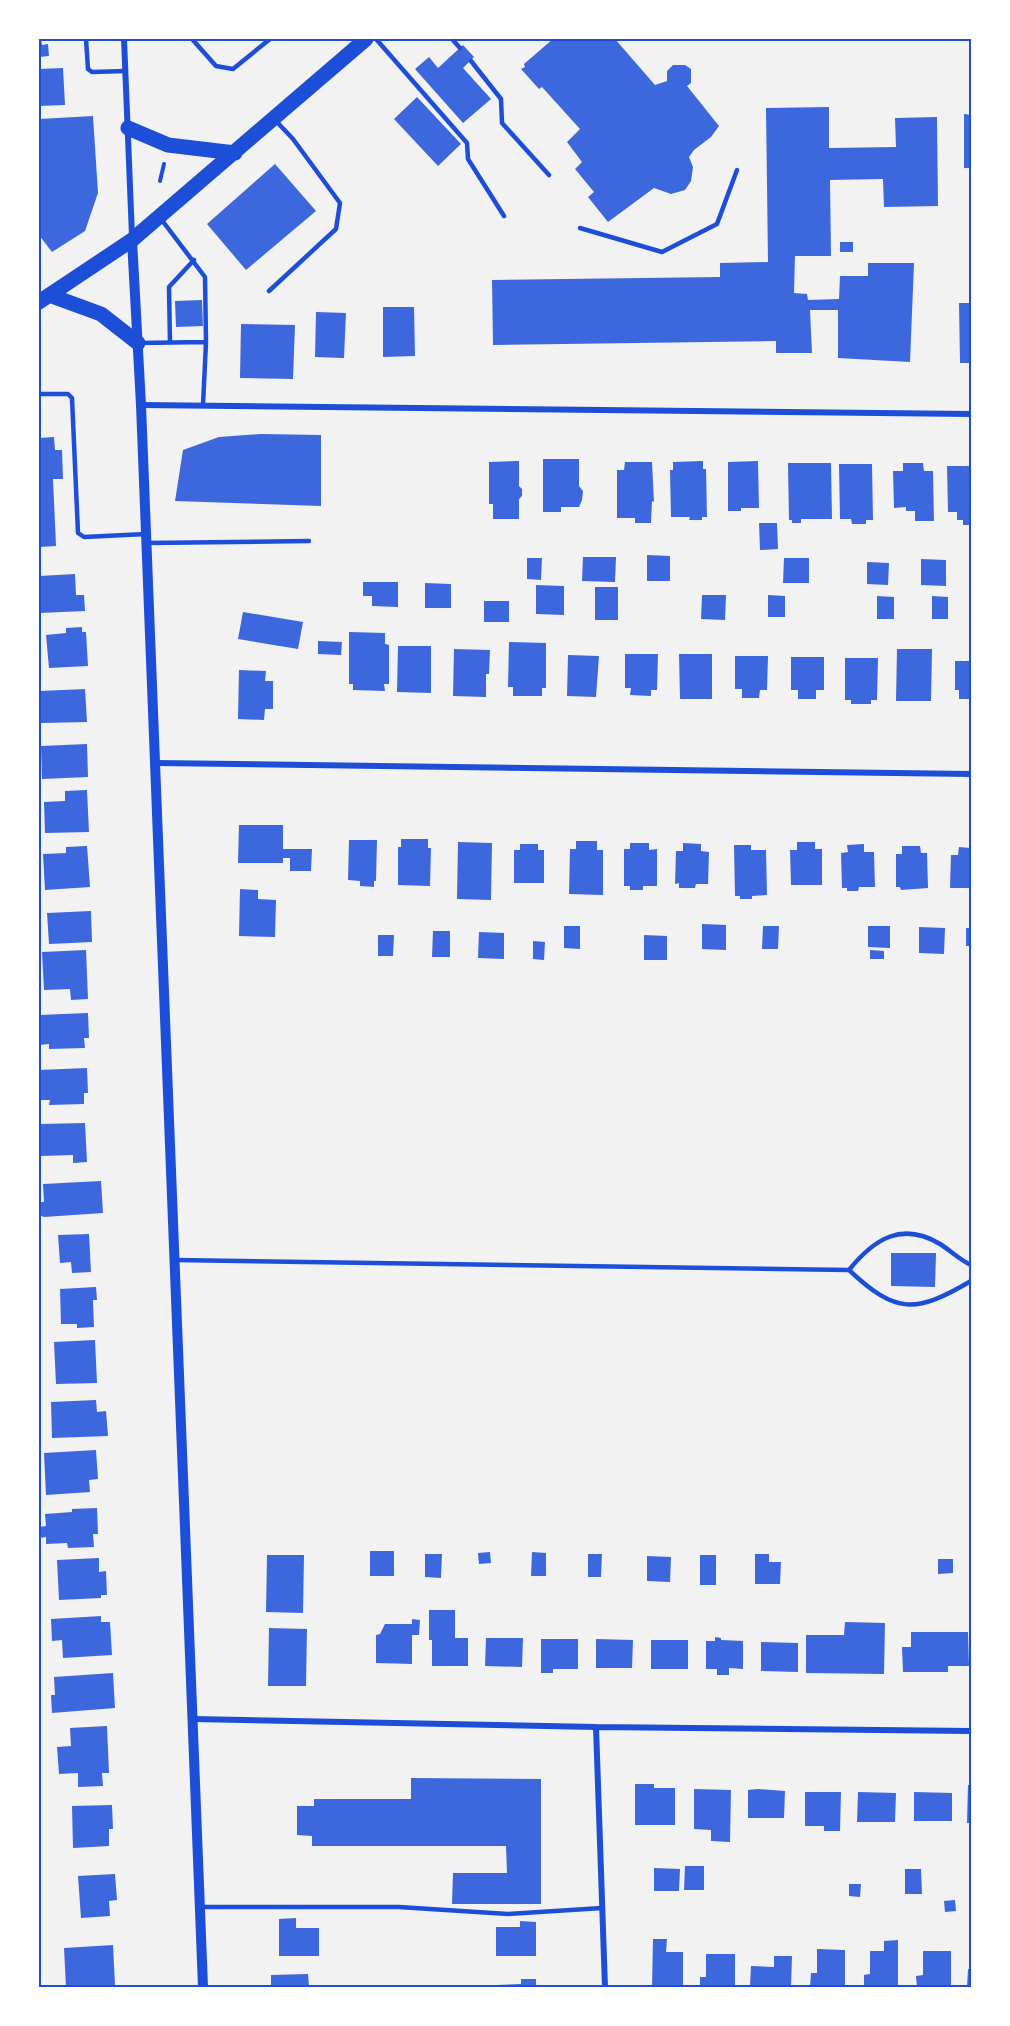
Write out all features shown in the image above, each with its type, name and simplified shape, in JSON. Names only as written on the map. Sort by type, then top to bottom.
[{"type":"main road","points":[[44,298],[132,240],[365,40]]},
{"type":"main road","points":[[128,128],[168,145],[235,153]]},
{"type":"main road","points":[[44,298],[101,314],[138,343]]},
{"type":"street","points":[[124,39],[147,539],[203,1987]]},
{"type":"street","points":[[141,405],[971,414]]},
{"type":"street","points":[[155,763],[971,774]]},
{"type":"street","points":[[193,1719],[971,1731]]},
{"type":"street","points":[[596,1727],[605,1987]]},
{"type":"lane","points":[[86,39],[88,69],[92,72],[126,71]]},
{"type":"lane","points":[[192,39],[216,66],[233,69],[270,39]]},
{"type":"lane","points":[[452,39],[460,48]]},
{"type":"lane","points":[[365,40],[467,143],[468,159],[504,216]]},
{"type":"lane","points":[[471,61],[501,99],[502,123],[549,175]]},
{"type":"lane","points":[[269,291],[336,229],[340,203],[293,139],[274,119]]},
{"type":"lane","points":[[580,228],[662,252],[717,224],[738,170]]},
{"type":"lane","points":[[159,217],[206,277],[203,405]]},
{"type":"lane","points":[[170,342],[169,287],[194,260]]},
{"type":"lane","points":[[138,343],[206,342]]},
{"type":"lane","points":[[39,394],[68,394],[72,398],[78,533],[84,537],[309,541]]},
{"type":"lane","points":[[849,1270],[862,1254],[884,1239],[898,1234],[914,1233],[928,1237],[960,1260],[971,1265]]},
{"type":"lane","points":[[175,1260],[849,1270],[871,1290],[890,1302],[903,1305],[920,1304],[939,1298],[971,1281]]},
{"type":"lane","points":[[200,1906],[399,1907],[508,1914],[602,1908]]},
{"type":"building","points":[[39,39],[42,45],[48,44],[49,56],[39,57]]},
{"type":"building","points":[[553,39],[615,39],[655,85],[667,81],[667,71],[673,65],[685,65],[691,69],[691,83],[687,86],[719,126],[711,137],[694,150],[689,157],[693,167],[691,181],[685,190],[671,194],[654,188],[608,222],[588,197],[594,192],[575,169],[582,162],[567,142],[580,129],[542,87],[539,89],[521,69]]},
{"type":"building","points":[[463,45],[474,57],[463,68],[491,99],[463,123],[415,69],[429,57],[438,68]]},
{"type":"building","points":[[63,68],[65,105],[39,106],[39,69]]},
{"type":"building","points":[[417,97],[461,144],[438,166],[394,119]]},
{"type":"building","points":[[829,107],[829,148],[896,147],[895,118],[937,117],[938,206],[884,207],[883,179],[830,180],[831,256],[795,256],[794,293],[807,294],[808,300],[839,299],[840,276],[868,276],[868,263],[914,263],[910,362],[838,358],[838,310],[810,310],[812,353],[776,353],[776,341],[493,345],[492,280],[720,277],[720,263],[768,262],[766,108]]},
{"type":"building","points":[[964,114],[971,115],[971,168],[964,168]]},
{"type":"building","points":[[93,116],[98,193],[85,231],[52,252],[39,235],[39,119]]},
{"type":"building","points":[[275,164],[316,211],[246,270],[207,224]]},
{"type":"building","points":[[840,242],[853,242],[853,252],[840,252]]},
{"type":"building","points":[[202,300],[203,326],[176,327],[175,301]]},
{"type":"building","points":[[959,303],[971,303],[971,363],[960,363]]},
{"type":"building","points":[[383,307],[414,307],[415,356],[383,357]]},
{"type":"building","points":[[316,312],[346,313],[344,358],[315,357]]},
{"type":"building","points":[[241,324],[295,325],[293,379],[240,378]]},
{"type":"building","points":[[261,434],[321,435],[321,506],[175,501],[183,450],[219,437]]},
{"type":"building","points":[[54,437],[55,450],[62,450],[63,479],[53,479],[56,546],[39,547],[39,438]]},
{"type":"building","points":[[543,459],[579,459],[579,486],[583,491],[579,507],[561,507],[561,512],[543,512]]},
{"type":"building","points":[[519,461],[519,486],[522,489],[522,496],[519,499],[519,519],[493,519],[493,504],[489,504],[489,462]]},
{"type":"building","points":[[703,461],[703,469],[706,469],[707,517],[702,517],[702,520],[689,520],[690,517],[671,517],[670,470],[673,470],[673,462]]},
{"type":"building","points":[[758,461],[759,508],[728,511],[728,462]]},
{"type":"building","points":[[625,462],[652,462],[654,502],[652,501],[651,523],[635,523],[635,518],[617,518],[617,470],[624,470]]},
{"type":"building","points":[[788,463],[831,463],[832,519],[801,519],[801,523],[792,523],[792,520],[789,520]]},
{"type":"building","points":[[903,463],[923,463],[924,471],[933,471],[934,521],[915,521],[915,511],[906,511],[906,507],[894,508],[893,471],[903,471]]},
{"type":"building","points":[[839,464],[872,464],[873,520],[866,520],[866,524],[852,524],[851,519],[840,519]]},
{"type":"building","points":[[947,466],[971,466],[971,525],[963,525],[963,520],[957,520],[957,512],[948,512]]},
{"type":"building","points":[[759,523],[777,523],[778,549],[760,550]]},
{"type":"building","points":[[647,555],[670,556],[670,581],[647,581]]},
{"type":"building","points":[[583,557],[616,557],[615,582],[582,581]]},
{"type":"building","points":[[527,558],[542,558],[541,580],[527,579]]},
{"type":"building","points":[[784,558],[809,558],[809,583],[783,583]]},
{"type":"building","points":[[921,559],[946,560],[946,586],[921,585]]},
{"type":"building","points":[[867,562],[889,563],[888,585],[867,584]]},
{"type":"building","points":[[75,574],[76,595],[84,595],[85,611],[39,613],[39,576]]},
{"type":"building","points":[[363,582],[398,582],[398,607],[372,606],[372,596],[363,596]]},
{"type":"building","points":[[425,583],[451,584],[451,608],[425,608]]},
{"type":"building","points":[[536,585],[564,586],[564,615],[536,614]]},
{"type":"building","points":[[595,587],[618,587],[618,620],[595,620]]},
{"type":"building","points":[[702,595],[726,595],[725,620],[701,619]]},
{"type":"building","points":[[768,595],[785,596],[785,617],[768,617]]},
{"type":"building","points":[[877,596],[894,597],[894,619],[877,619]]},
{"type":"building","points":[[932,596],[948,597],[948,619],[932,619]]},
{"type":"building","points":[[484,601],[509,601],[509,622],[484,622]]},
{"type":"building","points":[[243,612],[303,622],[298,649],[238,639]]},
{"type":"building","points":[[82,627],[82,632],[86,632],[88,666],[49,668],[46,635],[66,633],[66,628]]},
{"type":"building","points":[[349,632],[385,633],[385,644],[389,645],[389,684],[384,684],[385,691],[353,690],[353,684],[349,684]]},
{"type":"building","points":[[318,641],[342,642],[341,655],[318,654]]},
{"type":"building","points":[[509,642],[546,643],[546,688],[542,688],[542,696],[513,696],[513,687],[508,687]]},
{"type":"building","points":[[398,646],[431,646],[431,693],[397,692]]},
{"type":"building","points":[[454,649],[490,650],[489,674],[486,674],[486,697],[453,696]]},
{"type":"building","points":[[897,649],[932,649],[931,701],[896,701]]},
{"type":"building","points":[[625,654],[658,654],[657,690],[651,690],[651,696],[630,695],[631,688],[625,688]]},
{"type":"building","points":[[679,654],[712,654],[712,699],[680,699]]},
{"type":"building","points":[[568,655],[599,656],[596,697],[567,696]]},
{"type":"building","points":[[735,656],[768,656],[767,690],[760,690],[759,698],[742,698],[742,689],[735,689]]},
{"type":"building","points":[[791,657],[824,657],[824,690],[816,690],[816,699],[798,699],[798,690],[791,690]]},
{"type":"building","points":[[845,658],[878,658],[877,700],[871,700],[871,704],[851,704],[851,700],[845,700]]},
{"type":"building","points":[[955,661],[971,661],[971,699],[959,699],[959,690],[955,690]]},
{"type":"building","points":[[239,670],[266,671],[265,681],[273,681],[273,709],[265,709],[264,720],[238,719]]},
{"type":"building","points":[[85,689],[87,722],[41,723],[40,691]]},
{"type":"building","points":[[87,744],[88,777],[42,779],[41,746]]},
{"type":"building","points":[[87,790],[89,832],[45,833],[44,802],[65,801],[65,791]]},
{"type":"building","points":[[239,825],[283,825],[283,849],[312,849],[311,871],[290,871],[290,858],[283,858],[283,863],[238,863]]},
{"type":"building","points":[[401,839],[428,839],[428,848],[431,848],[430,886],[398,885],[398,847],[401,847]]},
{"type":"building","points":[[349,840],[377,840],[374,887],[360,886],[360,881],[348,880]]},
{"type":"building","points":[[576,841],[597,841],[597,850],[603,850],[603,895],[569,894],[570,849],[576,849]]},
{"type":"building","points":[[458,842],[492,843],[491,900],[457,899]]},
{"type":"building","points":[[797,842],[815,842],[815,849],[822,849],[822,885],[791,885],[790,850],[797,850]]},
{"type":"building","points":[[630,843],[649,843],[649,850],[657,849],[657,886],[643,886],[643,890],[630,890],[630,886],[624,886],[624,849],[630,849]]},
{"type":"building","points":[[683,843],[701,844],[701,851],[709,852],[708,884],[696,884],[695,888],[679,888],[679,883],[675,884],[676,851],[683,851]]},
{"type":"building","points":[[520,844],[538,844],[538,850],[544,850],[544,883],[514,883],[514,850],[520,850]]},
{"type":"building","points":[[864,844],[864,852],[874,852],[875,887],[859,887],[858,891],[847,891],[847,888],[842,888],[841,853],[848,852],[847,845]]},
{"type":"building","points":[[734,845],[751,845],[751,850],[766,850],[767,895],[752,896],[752,899],[740,899],[740,896],[735,896]]},
{"type":"building","points":[[87,846],[90,887],[45,890],[43,854],[66,853],[66,847]]},
{"type":"building","points":[[902,846],[920,846],[921,853],[927,853],[928,888],[901,890],[900,887],[896,887],[896,854],[902,854]]},
{"type":"building","points":[[959,847],[971,848],[971,888],[950,888],[951,855],[958,855]]},
{"type":"building","points":[[240,889],[258,890],[258,899],[276,900],[275,937],[239,936]]},
{"type":"building","points":[[91,911],[92,942],[49,944],[47,913]]},
{"type":"building","points":[[702,924],[726,925],[726,950],[702,949]]},
{"type":"building","points":[[564,926],[580,926],[580,949],[564,948]]},
{"type":"building","points":[[763,926],[779,926],[778,949],[762,949]]},
{"type":"building","points":[[868,926],[890,926],[890,948],[868,947]]},
{"type":"building","points":[[919,927],[945,928],[944,954],[919,953]]},
{"type":"building","points":[[966,928],[971,928],[971,946],[966,946]]},
{"type":"building","points":[[433,931],[450,931],[450,957],[432,957]]},
{"type":"building","points":[[479,932],[504,933],[504,959],[478,958]]},
{"type":"building","points":[[378,935],[394,935],[393,956],[378,956]]},
{"type":"building","points":[[644,935],[667,936],[667,960],[644,960]]},
{"type":"building","points":[[533,941],[545,942],[544,960],[533,959]]},
{"type":"building","points":[[86,950],[88,999],[71,1000],[70,989],[44,990],[42,952]]},
{"type":"building","points":[[870,950],[884,951],[884,959],[870,959]]},
{"type":"building","points":[[88,1013],[89,1038],[84,1038],[85,1048],[49,1049],[49,1044],[39,1045],[39,1015]]},
{"type":"building","points":[[87,1068],[88,1093],[84,1093],[84,1104],[49,1105],[50,1100],[39,1100],[39,1070]]},
{"type":"building","points":[[85,1123],[87,1162],[73,1163],[73,1155],[41,1156],[39,1124]]},
{"type":"building","points":[[101,1181],[103,1213],[44,1217],[39,1215],[39,1202],[44,1202],[43,1184]]},
{"type":"building","points":[[89,1234],[91,1272],[72,1273],[71,1262],[60,1263],[58,1235]]},
{"type":"building","points":[[891,1253],[936,1253],[935,1287],[891,1286]]},
{"type":"building","points":[[96,1287],[97,1300],[93,1300],[94,1327],[77,1328],[77,1324],[61,1324],[60,1289]]},
{"type":"building","points":[[95,1340],[97,1383],[56,1384],[54,1342]]},
{"type":"building","points":[[96,1400],[97,1412],[106,1411],[108,1436],[52,1438],[51,1402]]},
{"type":"building","points":[[96,1450],[98,1479],[89,1480],[90,1492],[46,1495],[44,1453]]},
{"type":"building","points":[[97,1508],[98,1534],[93,1534],[94,1547],[68,1548],[67,1543],[46,1544],[46,1537],[39,1538],[39,1527],[46,1526],[45,1514],[72,1512],[72,1509]]},
{"type":"building","points":[[370,1551],[394,1551],[394,1576],[370,1576]]},
{"type":"building","points":[[490,1552],[491,1563],[479,1564],[478,1553]]},
{"type":"building","points":[[532,1552],[546,1553],[546,1576],[531,1576]]},
{"type":"building","points":[[425,1554],[442,1554],[441,1578],[425,1577]]},
{"type":"building","points":[[588,1554],[602,1554],[601,1577],[588,1577]]},
{"type":"building","points":[[755,1554],[769,1554],[769,1562],[781,1562],[780,1584],[755,1584]]},
{"type":"building","points":[[267,1555],[304,1555],[303,1613],[266,1612]]},
{"type":"building","points":[[700,1555],[716,1555],[716,1585],[700,1585]]},
{"type":"building","points":[[647,1556],[671,1557],[670,1582],[647,1581]]},
{"type":"building","points":[[99,1558],[99,1572],[106,1571],[107,1595],[101,1595],[101,1598],[59,1600],[57,1560]]},
{"type":"building","points":[[938,1559],[953,1559],[953,1573],[938,1574]]},
{"type":"building","points":[[429,1610],[455,1610],[455,1638],[468,1638],[468,1666],[432,1666]]},
{"type":"building","points":[[101,1616],[101,1622],[110,1622],[112,1655],[63,1658],[62,1640],[52,1641],[51,1619]]},
{"type":"building","points":[[412,1619],[420,1620],[419,1635],[412,1635],[412,1664],[376,1663],[376,1635],[380,1634],[385,1624],[412,1624]]},
{"type":"building","points":[[845,1622],[885,1623],[884,1674],[806,1673],[806,1635],[844,1635]]},
{"type":"building","points":[[269,1628],[307,1629],[306,1686],[268,1686]]},
{"type":"building","points":[[911,1632],[968,1632],[969,1666],[948,1666],[948,1672],[903,1672],[902,1647],[911,1647]]},
{"type":"building","points":[[715,1637],[721,1640],[743,1641],[743,1669],[729,1668],[729,1675],[717,1675],[717,1669],[706,1669],[706,1641],[715,1641]]},
{"type":"building","points":[[486,1638],[523,1638],[522,1667],[485,1666]]},
{"type":"building","points":[[541,1639],[578,1639],[578,1669],[553,1669],[553,1673],[541,1673]]},
{"type":"building","points":[[596,1639],[633,1640],[632,1668],[596,1668]]},
{"type":"building","points":[[651,1640],[688,1640],[688,1669],[651,1669]]},
{"type":"building","points":[[761,1642],[798,1643],[798,1672],[761,1671]]},
{"type":"building","points":[[113,1673],[115,1708],[52,1713],[51,1695],[55,1695],[54,1677]]},
{"type":"building","points":[[107,1726],[109,1773],[102,1773],[103,1786],[78,1787],[78,1773],[59,1774],[57,1747],[71,1746],[70,1728]]},
{"type":"building","points":[[411,1778],[541,1779],[541,1904],[452,1904],[453,1873],[507,1873],[506,1846],[312,1846],[312,1836],[297,1835],[297,1806],[314,1806],[314,1799],[411,1799]]},
{"type":"building","points":[[635,1784],[654,1784],[654,1788],[675,1788],[675,1825],[635,1825]]},
{"type":"building","points":[[968,1785],[971,1785],[971,1823],[967,1823]]},
{"type":"building","points":[[694,1789],[731,1790],[730,1842],[711,1841],[711,1830],[694,1829]]},
{"type":"building","points":[[748,1790],[785,1791],[784,1818],[748,1818]]},
{"type":"building","points":[[805,1792],[841,1792],[840,1831],[824,1831],[824,1826],[805,1826]]},
{"type":"building","points":[[858,1792],[896,1793],[895,1822],[857,1822]]},
{"type":"building","points":[[914,1792],[952,1793],[952,1821],[914,1821]]},
{"type":"building","points":[[112,1805],[113,1829],[109,1829],[109,1846],[73,1848],[72,1806]]},
{"type":"building","points":[[685,1866],[704,1866],[704,1890],[684,1890]]},
{"type":"building","points":[[654,1868],[680,1869],[679,1891],[654,1891]]},
{"type":"building","points":[[905,1869],[921,1869],[922,1894],[905,1894]]},
{"type":"building","points":[[115,1874],[117,1900],[109,1901],[110,1916],[81,1918],[78,1876]]},
{"type":"building","points":[[849,1884],[861,1884],[860,1897],[849,1896]]},
{"type":"building","points":[[955,1900],[956,1911],[945,1912],[944,1901]]},
{"type":"building","points":[[296,1918],[296,1928],[319,1928],[319,1956],[279,1956],[279,1919]]},
{"type":"building","points":[[520,1921],[536,1922],[536,1956],[496,1956],[496,1927],[520,1927]]},
{"type":"building","points":[[653,1939],[667,1939],[666,1952],[683,1952],[683,1987],[652,1987]]},
{"type":"building","points":[[898,1940],[898,1987],[864,1987],[864,1975],[870,1974],[870,1951],[884,1951],[884,1941]]},
{"type":"building","points":[[113,1945],[115,1985],[66,1987],[64,1948]]},
{"type":"building","points":[[817,1949],[845,1950],[845,1987],[810,1987],[811,1973],[817,1973]]},
{"type":"building","points":[[923,1951],[951,1951],[951,1987],[917,1987],[916,1976],[923,1975]]},
{"type":"building","points":[[706,1954],[735,1954],[735,1987],[700,1987],[700,1977],[706,1977]]},
{"type":"building","points":[[774,1956],[792,1956],[791,1987],[750,1987],[751,1966],[774,1967]]},
{"type":"building","points":[[968,1969],[971,1969],[971,1987],[967,1987]]},
{"type":"building","points":[[308,1974],[309,1987],[271,1987],[271,1975]]},
{"type":"building","points":[[521,1979],[536,1979],[536,1987],[497,1987],[497,1985],[521,1984]]}]
